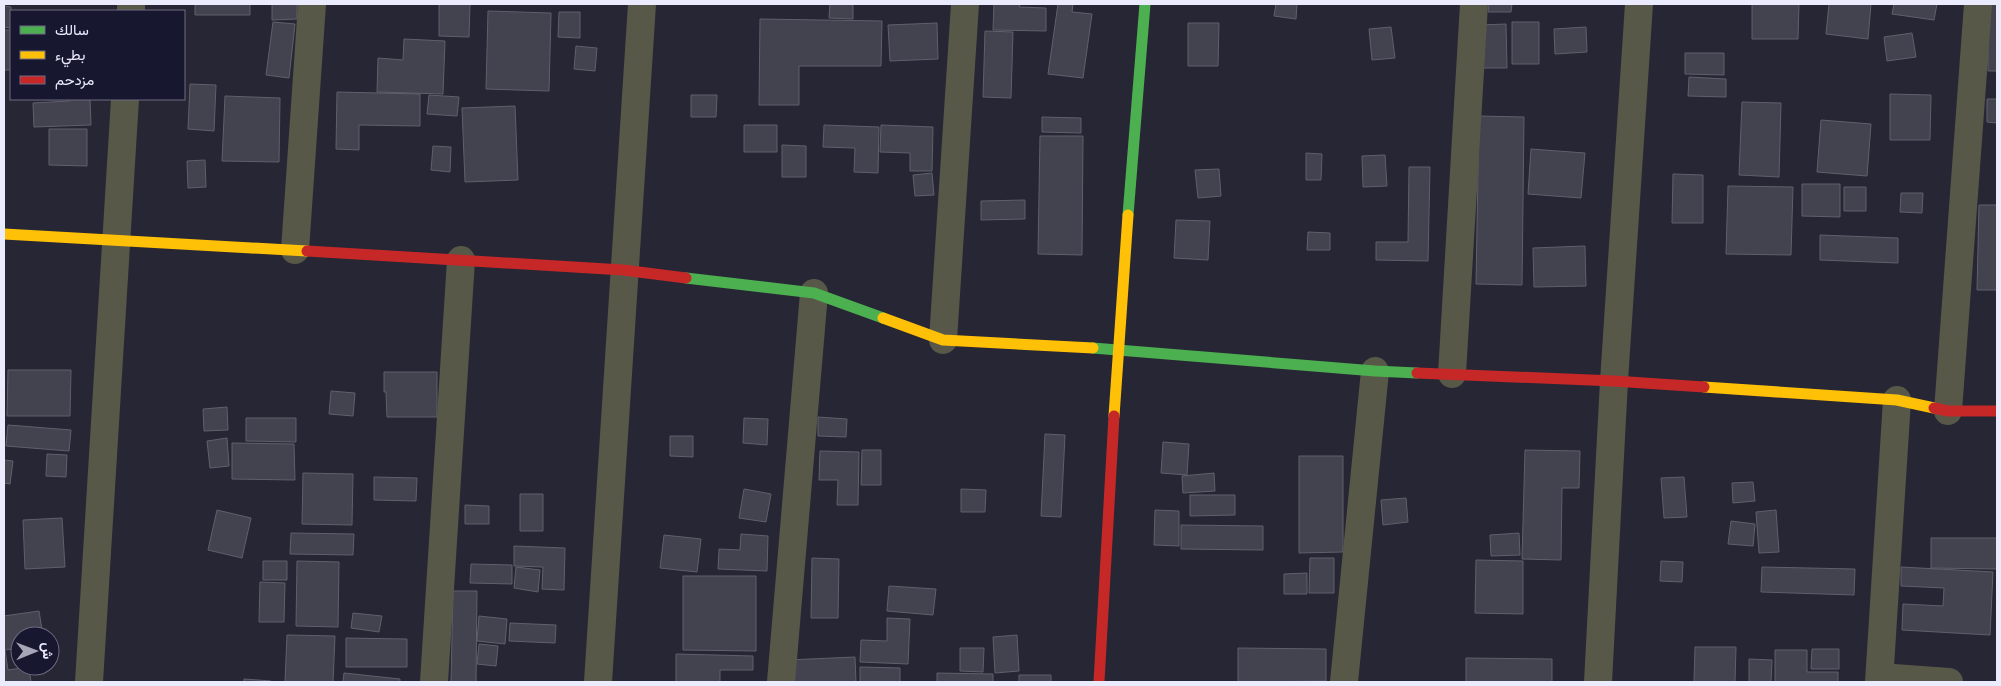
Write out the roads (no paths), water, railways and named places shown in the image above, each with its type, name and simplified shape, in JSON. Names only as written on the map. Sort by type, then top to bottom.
[{"type":"street","points":[[295,250],[312,4]]},
{"type":"street","points":[[598,682],[623,270],[642,4]]},
{"type":"street","points":[[943,340],[965,4]]},
{"type":"street","points":[[1099,682],[1118,349],[1145,4]]},
{"type":"street","points":[[1452,374],[1474,4]]},
{"type":"street","points":[[1598,682],[1614,382],[1639,4]]},
{"type":"street","points":[[1948,411],[1978,4]]},
{"type":"street","points":[[89,682],[125,100]]},
{"type":"street","points":[[4,234],[117,239],[623,270],[814,293],[943,340],[1118,349],[1375,371],[1614,382],[1898,400],[1948,411],[1997,411]]},
{"type":"street","points":[[434,682],[460,260]]},
{"type":"street","points":[[780,682],[814,293]]},
{"type":"street","points":[[1344,682],[1375,371]]},
{"type":"street","points":[[1898,400],[1880,680],[1949,682]]}]
